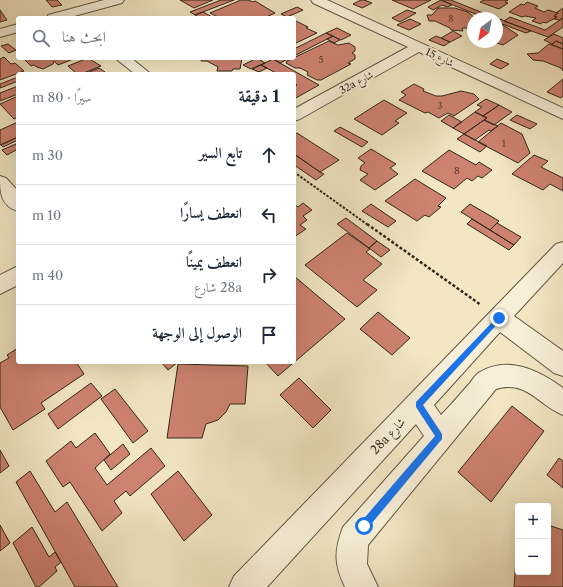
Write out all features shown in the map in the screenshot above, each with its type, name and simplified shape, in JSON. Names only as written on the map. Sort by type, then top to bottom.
[{"type":"street","points":[[64,16],[118,0]]},
{"type":"street","name":"شارع 15","points":[[317,0],[563,114]]},
{"type":"street","points":[[0,33],[16,29]]},
{"type":"street","name":"32a شارع","points":[[296,115],[418,47]]},
{"type":"street","points":[[125,60],[141,72]]},
{"type":"street","points":[[0,182],[16,202]]},
{"type":"street","name":"28a شارع","points":[[245,587],[563,250]]},
{"type":"street","points":[[0,285],[16,276]]},
{"type":"street","points":[[499,318],[563,365]]},
{"type":"street","points":[[362,587],[353,574],[350,555],[354,538],[488,380],[502,375],[517,376],[533,381],[563,403]]},
{"type":"street","points":[[418,404],[440,437]]},
{"type":"path","points":[[296,173],[499,318]]},
{"type":"building","points":[[46,0],[57,0],[62,5],[52,7]]},
{"type":"building","points":[[180,0],[213,0],[194,8]]},
{"type":"building","points":[[221,0],[234,0],[195,15],[190,12]]},
{"type":"building","points":[[241,0],[248,0],[253,2],[255,1],[275,13],[268,16],[216,16],[210,13]]},
{"type":"building","points":[[361,0],[372,3],[362,8],[353,4]]},
{"type":"building","points":[[392,0],[431,0],[413,9]]},
{"type":"building","points":[[441,0],[452,5],[447,7],[442,5],[433,10],[428,7]]},
{"type":"building","points":[[441,0],[451,0],[481,12],[470,12]]},
{"type":"building","points":[[484,0],[508,0],[505,2],[508,3],[499,9],[480,2]]},
{"type":"building","points":[[527,2],[538,6],[535,8],[544,12],[548,10],[558,13],[554,16],[557,17],[541,24],[532,21],[536,18],[525,16],[522,17],[509,12]]},
{"type":"building","points":[[297,7],[303,10],[289,16],[281,14]]},
{"type":"building","points":[[438,8],[455,8],[468,12],[467,28],[462,28],[463,31],[451,30],[450,28],[435,21],[429,21],[427,15],[432,15]]},
{"type":"building","points":[[563,8],[563,18],[559,20],[554,19],[557,17],[554,16],[558,13],[556,13]]},
{"type":"building","points":[[0,10],[7,20],[0,22]]},
{"type":"building","points":[[407,10],[416,13],[400,22],[392,18]]},
{"type":"building","points":[[203,12],[210,16],[197,16],[195,15]]},
{"type":"building","points":[[510,17],[545,30],[563,18],[563,27],[548,37],[504,21]]},
{"type":"building","points":[[410,19],[421,24],[409,30],[397,25]]},
{"type":"building","points":[[503,20],[531,31],[526,33],[503,24]]},
{"type":"building","points":[[296,21],[308,27],[306,28],[317,33],[296,43]]},
{"type":"building","points":[[503,25],[518,35],[503,45]]},
{"type":"building","points":[[337,28],[351,35],[341,40],[326,33]]},
{"type":"building","points":[[453,31],[462,36],[450,42],[441,38]]},
{"type":"building","points":[[326,33],[333,36],[296,55],[296,48]]},
{"type":"building","points":[[554,34],[563,38],[563,44],[556,41],[552,44],[544,40]]},
{"type":"building","points":[[333,36],[340,40],[334,43],[327,39]]},
{"type":"building","points":[[436,36],[450,42],[444,46],[429,40]]},
{"type":"building","points":[[329,41],[338,45],[349,43],[355,47],[355,51],[352,53],[355,55],[355,59],[348,63],[351,64],[321,80],[317,80],[307,75],[308,72],[300,68],[295,68],[286,63],[289,60],[296,60],[296,57]]},
{"type":"building","points":[[556,41],[563,44],[563,49],[552,45]]},
{"type":"building","points":[[8,44],[16,50],[9,53],[1,46]]},
{"type":"building","points":[[549,44],[563,49],[563,71],[561,68],[543,61],[533,60],[527,54],[538,53]]},
{"type":"building","points":[[4,57],[11,64],[15,63],[24,71],[16,72],[16,74],[0,80],[0,59]]},
{"type":"building","points":[[497,59],[509,64],[501,69],[490,64]]},
{"type":"building","points":[[25,60],[71,60],[58,65],[54,61],[53,64],[43,69],[34,65],[31,66]]},
{"type":"building","points":[[83,60],[91,60],[101,66],[86,72],[75,72],[68,66]]},
{"type":"building","points":[[242,60],[240,69],[233,69],[232,71],[217,71],[218,67],[207,61],[201,61]]},
{"type":"building","points":[[253,60],[260,60],[265,63],[251,69],[243,65]]},
{"type":"building","points":[[271,60],[275,60],[296,72],[274,72],[261,65]]},
{"type":"building","points":[[275,60],[286,60],[280,63]]},
{"type":"building","points":[[261,65],[267,68],[259,72],[252,69]]},
{"type":"building","points":[[99,68],[105,72],[89,72]]},
{"type":"building","points":[[296,72],[319,85],[296,98]]},
{"type":"building","points":[[16,78],[16,82],[0,88],[0,84]]},
{"type":"building","points":[[563,79],[563,96],[561,98],[547,92]]},
{"type":"building","points":[[414,84],[424,89],[423,91],[436,96],[461,91],[474,94],[479,99],[454,116],[448,113],[439,118],[399,100],[406,95],[401,92]]},
{"type":"building","points":[[16,87],[16,95],[0,101],[0,93]]},
{"type":"building","points":[[16,97],[16,118],[14,119],[0,104]]},
{"type":"building","points":[[486,99],[499,105],[483,116],[475,112],[482,107],[477,105]]},
{"type":"building","points":[[384,100],[407,113],[395,121],[399,123],[382,135],[354,119]]},
{"type":"building","points":[[499,105],[512,112],[494,125],[484,120],[487,118],[483,116]]},
{"type":"building","points":[[475,112],[487,118],[464,134],[453,128]]},
{"type":"building","points":[[449,115],[462,122],[453,128],[441,121]]},
{"type":"building","points":[[517,115],[537,124],[530,129],[510,120]]},
{"type":"building","points":[[484,120],[498,126],[491,131],[489,130],[475,140],[464,134]]},
{"type":"building","points":[[16,123],[16,138],[0,145],[0,130]]},
{"type":"building","points":[[501,123],[522,134],[530,153],[518,163],[478,142]]},
{"type":"building","points":[[340,127],[368,142],[362,147],[334,131]]},
{"type":"building","points":[[296,134],[339,160],[320,172],[296,155]]},
{"type":"building","points":[[464,134],[487,146],[480,152],[457,139]]},
{"type":"building","points":[[16,138],[16,141],[3,147],[1,145]]},
{"type":"building","points":[[16,144],[16,150],[7,155],[2,150]]},
{"type":"building","points":[[371,149],[396,164],[390,168],[398,174],[375,190],[360,180],[368,174],[360,170],[361,166],[365,163],[358,158]]},
{"type":"building","points":[[449,150],[476,165],[479,162],[492,170],[482,178],[478,176],[472,181],[467,178],[454,189],[422,171]]},
{"type":"building","points":[[296,155],[324,174],[316,180],[296,166]]},
{"type":"building","points":[[534,155],[548,161],[541,167],[563,178],[563,191],[550,184],[543,190],[512,174]]},
{"type":"building","points":[[415,179],[446,198],[438,206],[441,207],[429,217],[425,215],[417,221],[385,201]]},
{"type":"building","points":[[303,203],[312,210],[303,216],[307,220],[300,225],[306,229],[296,236],[296,206],[298,207]]},
{"type":"building","points":[[371,204],[396,221],[388,227],[362,211]]},
{"type":"building","points":[[470,204],[499,221],[490,230],[461,212]]},
{"type":"building","points":[[346,218],[377,241],[369,248],[337,224]]},
{"type":"building","points":[[472,219],[514,245],[509,250],[467,224]]},
{"type":"building","points":[[497,223],[521,237],[514,245],[490,230]]},
{"type":"building","points":[[347,233],[370,249],[366,252],[382,264],[363,280],[377,290],[357,307],[305,265]]},
{"type":"building","points":[[377,241],[390,250],[381,257],[369,248]]},
{"type":"building","points":[[296,278],[345,319],[296,361]]},
{"type":"building","points":[[378,312],[410,338],[392,355],[360,329]]},
{"type":"building","points":[[16,349],[16,364],[77,364],[84,374],[41,403],[45,409],[13,430],[0,407],[0,363],[9,358],[7,355]]},
{"type":"building","points":[[163,364],[176,364],[168,370]]},
{"type":"building","points":[[178,364],[248,366],[245,404],[230,404],[226,412],[218,420],[206,424],[202,438],[167,438]]},
{"type":"building","points":[[267,364],[292,364],[278,376]]},
{"type":"building","points":[[299,378],[331,410],[313,428],[280,395]]},
{"type":"building","points":[[91,383],[102,396],[58,429],[48,414]]},
{"type":"building","points":[[115,389],[148,431],[133,443],[101,399]]},
{"type":"building","points":[[512,406],[544,431],[491,502],[458,472]]},
{"type":"building","points":[[95,433],[110,454],[95,468],[107,485],[151,448],[165,466],[130,496],[126,491],[114,501],[122,513],[102,531],[70,482],[63,487],[46,461],[71,441],[76,448]]},
{"type":"building","points":[[123,444],[130,454],[111,470],[104,460]]},
{"type":"building","points":[[0,450],[9,466],[0,473]]},
{"type":"building","points":[[559,458],[563,461],[563,488],[547,475]]},
{"type":"building","points":[[30,471],[55,512],[67,502],[118,587],[75,587],[16,482]]},
{"type":"building","points":[[178,471],[212,515],[184,541],[151,494]]},
{"type":"building","points":[[0,525],[10,543],[0,551]]},
{"type":"building","points":[[551,526],[563,530],[563,587],[514,587],[515,573],[515,575],[551,575]]},
{"type":"building","points":[[32,527],[49,557],[55,552],[61,562],[55,567],[57,571],[39,587],[36,587],[13,543]]},
{"type":"route","points":[[364,526],[440,437],[418,404],[499,318]]}]
